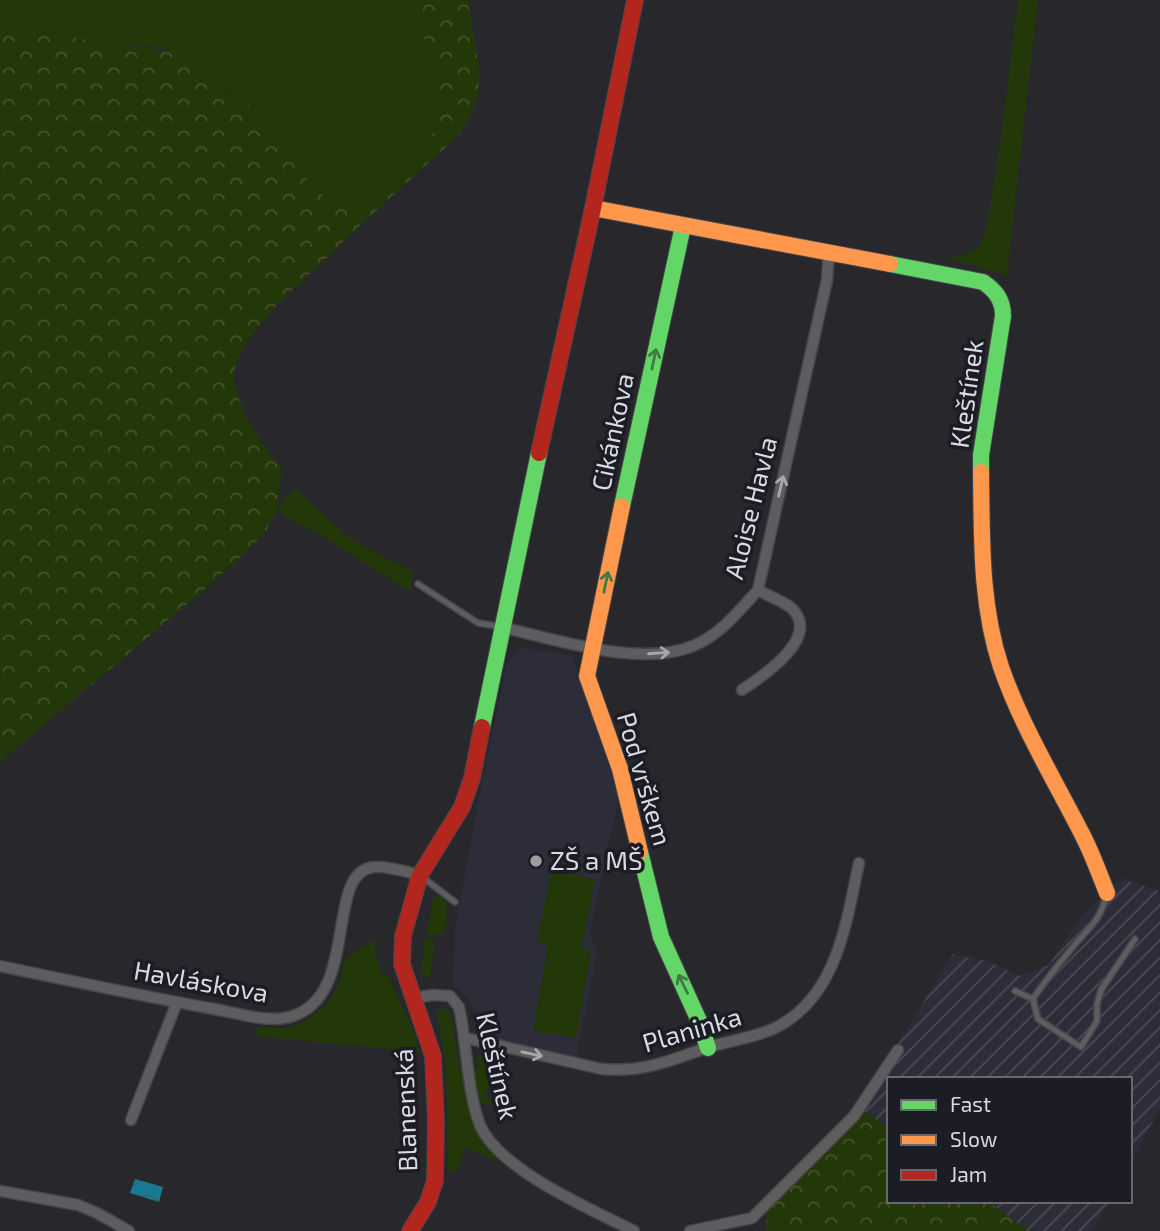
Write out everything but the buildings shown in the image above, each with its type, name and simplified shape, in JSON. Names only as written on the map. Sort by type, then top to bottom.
[{"type":"street","name":"Blanenská","points":[[410,1231],[428,1202],[435,1181],[436,1120],[433,1056],[402,964],[401,951],[406,920],[420,875],[467,795],[635,0]]},
{"type":"street","name":"Kleštínek","points":[[593,208],[983,282],[999,295],[1003,316],[981,455],[983,573],[989,618],[1006,677],[1024,721],[1084,838],[1107,893]]},
{"type":"street","name":"Cikánkova","points":[[591,648],[683,226]]},
{"type":"street","name":"Aloise Havla","points":[[591,648],[654,654],[694,646],[732,619],[758,590],[825,289],[829,252]]},
{"type":"street","points":[[742,690],[773,670],[785,658],[798,636],[800,621],[795,611],[758,590]]},
{"type":"street","points":[[501,627],[591,648]]},
{"type":"street","name":"Pod vrškem","points":[[591,648],[587,676],[620,769],[661,937],[700,1023],[708,1048]]},
{"type":"street","name":"Planinka","points":[[466,1038],[602,1069],[622,1071],[654,1067],[775,1028],[806,1004],[822,986],[835,959],[859,863]]},
{"type":"street","name":"Havláskova","points":[[0,966],[273,1019],[291,1017],[304,1012],[325,989],[334,972],[348,890],[355,875],[376,866],[420,875]]},
{"type":"street","points":[[838,893],[852,896]]},
{"type":"street","name":"Kleštínek","points":[[413,998],[450,996],[459,1007],[477,1112],[489,1139],[519,1168],[634,1231]]},
{"type":"street","points":[[131,1120],[177,1002]]},
{"type":"street","points":[[690,1231],[752,1218],[853,1116],[898,1050]]},
{"type":"street","points":[[0,1191],[78,1205],[129,1231]]},
{"type":"lane","points":[[418,584],[478,623],[501,627]]},
{"type":"lane","points":[[420,875],[455,902]]},
{"type":"lane","points":[[1033,999],[1076,943],[1092,927],[1102,912],[1107,893]]},
{"type":"lane","points":[[1033,999],[1038,1019],[1081,1047],[1097,1021],[1097,1004],[1101,990],[1135,939]]},
{"type":"lane","points":[[1015,991],[1033,999]]},
{"type":"shaded area","name":"ZŠ a MŠ","points":[[524,648],[572,656],[619,795],[590,933],[597,952],[576,1057],[480,1036],[472,1003],[453,985],[455,928],[485,766],[507,664],[515,653]]},
{"type":"shaded area","points":[[1121,878],[1160,891],[1160,1108],[1132,1160],[1132,1077],[887,1077],[887,1128],[859,1107],[953,954],[987,961],[1020,976],[1049,965],[1081,917]]},
{"type":"shaded area","points":[[990,1203],[1111,1203],[1090,1231],[1028,1231]]},
{"type":"green space","points":[[0,0],[412,0],[442,96],[440,119],[421,152],[380,190],[357,203],[338,204],[323,196],[309,181],[263,116],[246,101],[176,55],[155,47],[110,43],[0,25]]},
{"type":"green space","points":[[412,0],[468,0],[479,71],[475,103],[456,138],[280,303],[256,329],[239,356],[235,381],[242,408],[266,449],[282,469],[277,509],[264,535],[211,584],[0,762],[0,25],[159,50],[187,59],[260,113],[309,181],[323,195],[338,203],[357,202],[380,190],[414,159],[431,136],[442,110],[442,96]]},
{"type":"green space","points":[[1018,0],[1038,0],[1008,276],[947,258],[964,255],[980,246],[987,225]]},
{"type":"green space","points":[[294,488],[352,540],[413,572],[410,591],[288,518],[278,508]]},
{"type":"green space","points":[[551,871],[595,879],[582,949],[591,951],[576,1038],[533,1031],[548,945],[537,942]]},
{"type":"green space","points":[[437,894],[446,902],[447,921],[442,935],[426,934],[433,899]]},
{"type":"green space","points":[[425,938],[435,941],[430,977],[427,978],[421,972]]},
{"type":"green space","points":[[376,939],[375,959],[379,960],[380,973],[387,974],[413,1030],[419,1052],[256,1036],[259,1026],[286,1029],[308,1019],[327,1004],[340,982],[345,959]]},
{"type":"green space","points":[[441,1009],[451,1013],[460,1071],[463,1071],[478,1130],[498,1157],[496,1161],[465,1147],[456,1173],[448,1169],[446,1068],[437,1012]]},
{"type":"green space","points":[[485,1051],[496,1053],[496,1066],[499,1067],[484,1096],[492,1102],[489,1105],[480,1101],[474,1070],[477,1069],[478,1055],[484,1054]]},
{"type":"green space","points":[[859,1107],[887,1128],[887,1203],[990,1203],[1028,1231],[767,1231],[764,1198]]},
{"type":"water","points":[[135,1179],[163,1187],[159,1202],[130,1193]]},
{"type":"traffic: fast","points":[[622,506],[683,226]]},
{"type":"traffic: fast","points":[[890,264],[983,282],[995,292],[1000,301],[1003,316],[981,455],[981,472]]},
{"type":"traffic: fast","points":[[482,727],[539,453]]},
{"type":"traffic: fast","points":[[640,852],[661,937],[700,1023],[708,1048]]},
{"type":"traffic: slow","points":[[593,208],[890,264]]},
{"type":"traffic: slow","points":[[981,472],[986,595],[1001,667],[1038,752],[1086,841],[1107,893]]},
{"type":"traffic: slow","points":[[622,506],[587,676],[620,769],[640,852]]},
{"type":"traffic: jam","points":[[539,453],[635,0]]},
{"type":"traffic: jam","points":[[410,1231],[428,1202],[435,1181],[436,1120],[433,1056],[402,964],[403,936],[420,875],[462,807],[472,778],[482,727]]},
{"type":"place","name":"ZŠ a MŠ","points":[[536,861]]}]
